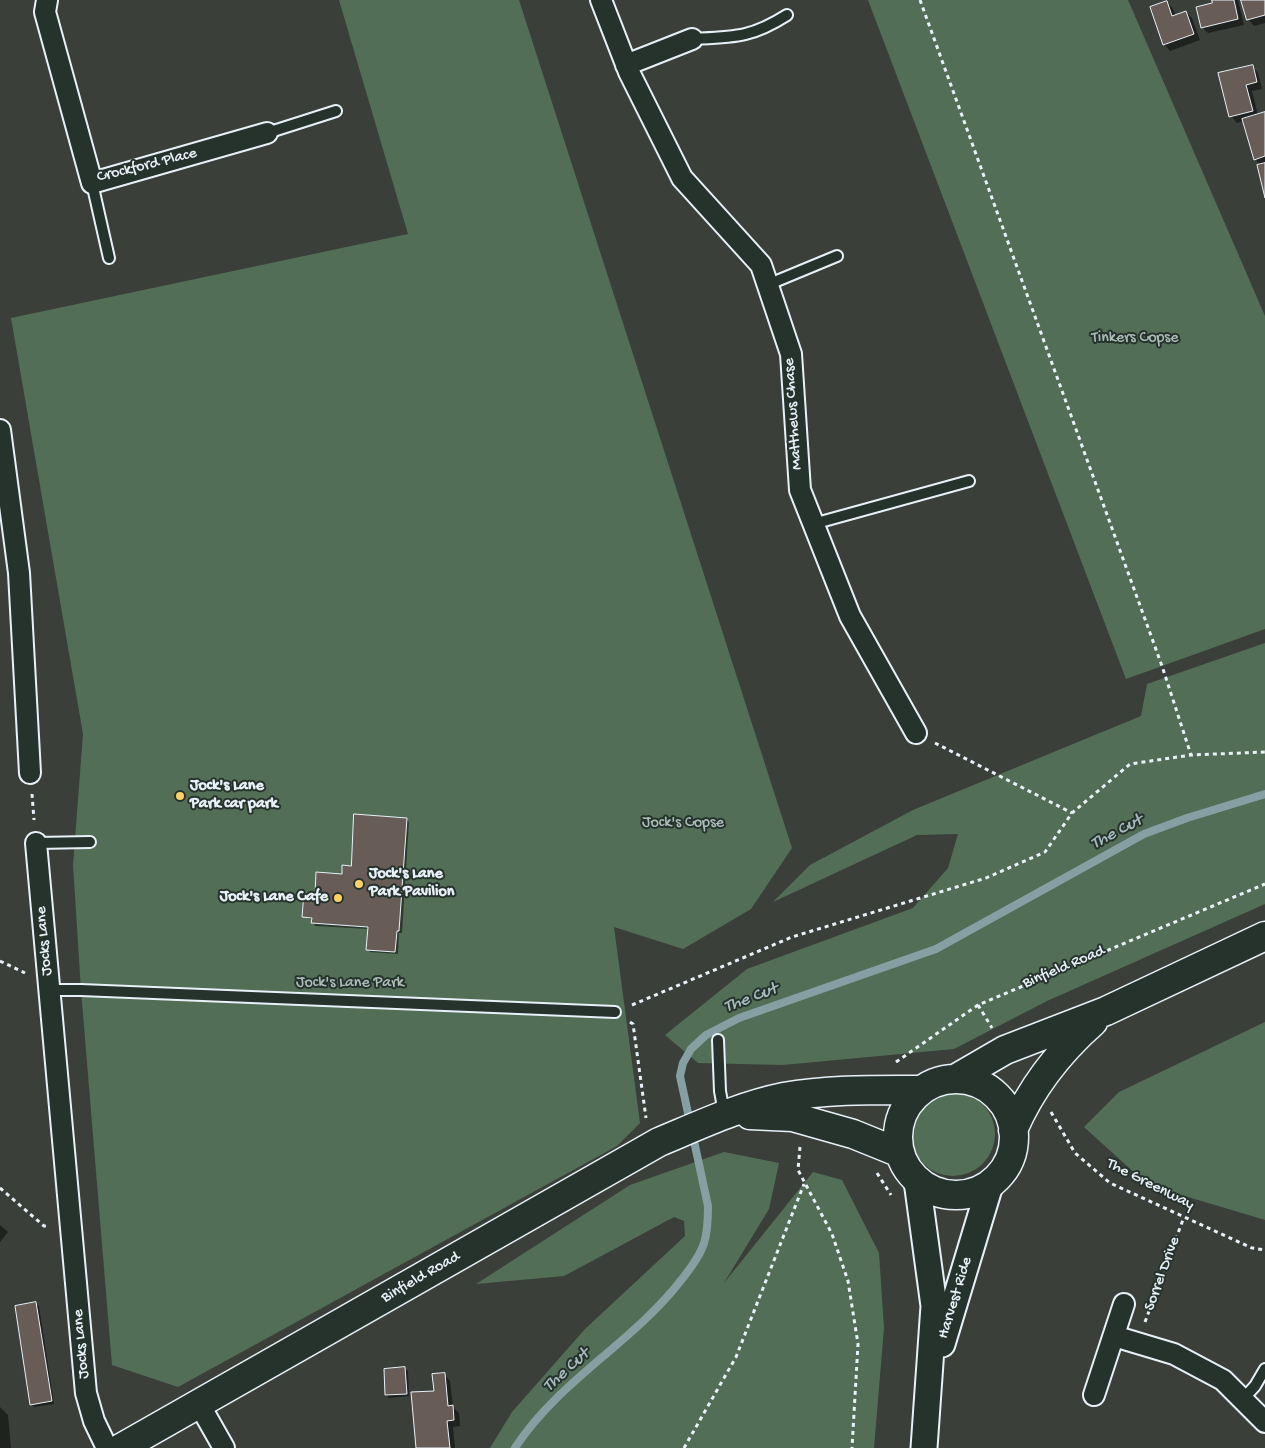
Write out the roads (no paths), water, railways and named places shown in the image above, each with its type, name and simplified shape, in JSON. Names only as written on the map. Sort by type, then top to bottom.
[{"type":"main road","points":[[955,1079],[1005,1050],[1106,1010],[1265,936]]},
{"type":"main road","points":[[1014,1130],[1009,1114],[1000,1100],[987,1088],[972,1081],[955,1079],[938,1082],[922,1090],[909,1103],[901,1118],[898,1136],[900,1153],[906,1168],[917,1181],[934,1191],[953,1196],[972,1193],[990,1185],[1001,1174],[1009,1160],[1013,1146],[1014,1130],[1023,1106],[1061,1052],[1106,1010]]},
{"type":"main road","name":"Binfield Road","points":[[121,1448],[430,1277],[656,1144],[724,1114],[784,1097],[867,1090],[922,1090]]},
{"type":"main road","name":"Binfield Road","points":[[724,1114],[793,1117],[853,1134],[900,1153]]},
{"type":"street","name":"Crockford Place","points":[[47,0],[45,12],[92,183],[268,133]]},
{"type":"street","name":"Matthews Chase","points":[[601,0],[626,65],[682,178],[760,264],[791,354],[800,490],[850,616],[916,733]]},
{"type":"street","points":[[626,65],[692,39]]},
{"type":"street","points":[[0,430],[19,572],[30,773]]},
{"type":"street","name":"Jocks Lane","points":[[36,843],[86,1393],[94,1421],[107,1448]]},
{"type":"street","name":"Harvest Ride","points":[[917,1181],[934,1306],[924,1448]]},
{"type":"street","name":"Harvest Ride","points":[[927,1413],[946,1330],[990,1185]]},
{"type":"street","name":"Sorrel Drive","points":[[1094,1395],[1124,1304]]},
{"type":"street","points":[[1114,1336],[1174,1354],[1223,1380],[1244,1398],[1265,1422]]},
{"type":"street","points":[[199,1404],[224,1448]]},
{"type":"lane","points":[[692,39],[746,35],[765,29],[787,15]]},
{"type":"lane","points":[[268,133],[336,111]]},
{"type":"lane","points":[[92,183],[109,258]]},
{"type":"lane","points":[[767,285],[837,256]]},
{"type":"lane","points":[[813,524],[969,480]]},
{"type":"lane","points":[[36,843],[90,842]]},
{"type":"lane","points":[[49,990],[615,1012]]},
{"type":"lane","points":[[718,1040],[720,1091],[724,1114]]},
{"type":"lane","points":[[1244,1398],[1255,1386],[1265,1369]]},
{"type":"waterway","name":"The Cut","points":[[515,1448],[552,1402],[642,1323],[663,1302],[700,1253],[706,1234],[708,1206],[680,1076],[683,1063],[691,1049],[706,1035],[739,1018],[936,949],[1144,834],[1187,818],[1265,794]]},
{"type":"place","name":"Jock's Lane Park car park","points":[[180,796]]},
{"type":"place","name":"Jock's Lane Park Pavilion","points":[[359,884]]},
{"type":"place","name":"Jock's Lane Cafe","points":[[338,898]]},
{"type":"park label","name":"Tinkers Copse","points":[[1135,339]]},
{"type":"park label","name":"Jock's Copse","points":[[683,824]]},
{"type":"park label","name":"Jock's Lane Park","points":[[350,984]]}]
